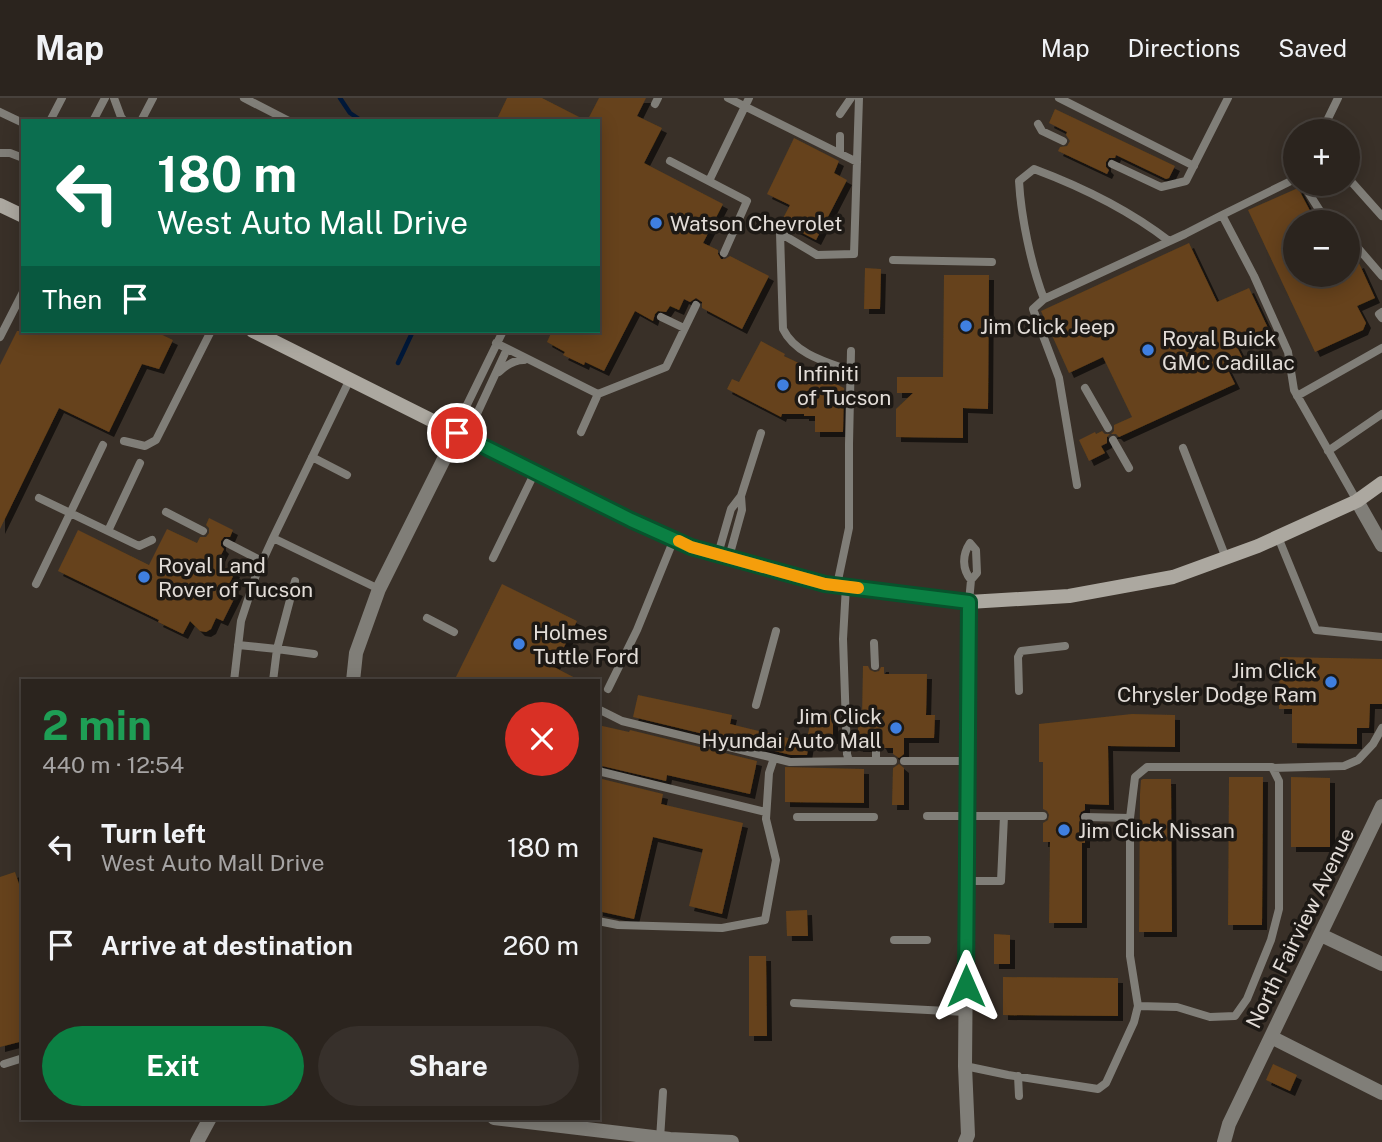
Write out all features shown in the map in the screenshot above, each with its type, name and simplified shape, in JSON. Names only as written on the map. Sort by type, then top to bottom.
[{"type":"street","points":[[0,205],[21,215]]},
{"type":"street","points":[[257,333],[631,520],[691,547],[825,584],[969,602],[1069,596],[1173,576],[1258,547],[1357,501],[1382,483]]},
{"type":"street","points":[[354,679],[356,653],[379,589],[457,433]]},
{"type":"street","points":[[1357,501],[1382,545]]},
{"type":"street","points":[[965,1142],[968,1135],[965,1066],[969,602]]},
{"type":"street","name":"North Fairview Avenue","points":[[1224,1142],[1229,1124],[1382,806]]},
{"type":"street","points":[[1321,934],[1382,964]]},
{"type":"street","points":[[1271,1037],[1382,1094]]},
{"type":"street","points":[[197,1142],[208,1120]]},
{"type":"street","points":[[543,1121],[660,1140],[732,1142]]},
{"type":"lane","points":[[51,119],[62,98]]},
{"type":"lane","points":[[94,119],[105,98]]},
{"type":"lane","points":[[114,98],[122,119]]},
{"type":"lane","points":[[142,119],[153,98]]},
{"type":"lane","points":[[244,98],[285,119]]},
{"type":"lane","points":[[728,98],[857,162]]},
{"type":"lane","points":[[709,181],[749,98]]},
{"type":"lane","points":[[840,114],[851,98]]},
{"type":"lane","points":[[851,370],[800,349],[783,329],[780,233],[817,255],[854,254],[859,98]]},
{"type":"lane","points":[[1059,98],[1194,166]]},
{"type":"lane","points":[[1077,107],[1082,98]]},
{"type":"lane","points":[[1112,163],[1161,187],[1186,181],[1228,98]]},
{"type":"lane","points":[[1328,119],[1338,98]]},
{"type":"lane","points":[[0,112],[21,122]]},
{"type":"lane","points":[[1038,124],[1042,131],[1063,141]]},
{"type":"lane","points":[[840,136],[840,153]]},
{"type":"lane","points":[[0,153],[21,157]]},
{"type":"lane","points":[[670,161],[747,201],[724,253]]},
{"type":"lane","points":[[1044,299],[1037,281],[1020,201],[1019,181],[1034,169],[1066,181],[1139,220],[1169,241]]},
{"type":"lane","points":[[1077,485],[1059,378],[1033,310],[1044,299],[1283,185]]},
{"type":"lane","points":[[1360,191],[1382,216]]},
{"type":"lane","points":[[1222,215],[1254,276],[1288,352],[1294,390],[1357,501]]},
{"type":"lane","points":[[1360,250],[1382,276]]},
{"type":"lane","points":[[893,260],[992,262]]},
{"type":"lane","points":[[0,337],[21,296]]},
{"type":"lane","points":[[581,432],[598,394],[666,367],[696,305]]},
{"type":"lane","points":[[1382,312],[1382,318]]},
{"type":"lane","points":[[661,317],[684,328]]},
{"type":"lane","points":[[124,441],[145,446],[156,440],[210,333]]},
{"type":"lane","points":[[457,433],[463,413],[502,333]]},
{"type":"lane","points":[[496,343],[598,394]]},
{"type":"lane","points":[[1297,396],[1382,348]]},
{"type":"lane","points":[[457,433],[475,418],[508,349]]},
{"type":"lane","points":[[848,758],[842,586],[849,528],[851,351]]},
{"type":"lane","points":[[492,382],[507,365],[517,360],[527,360]]},
{"type":"lane","points":[[234,679],[241,621],[256,575],[351,379]]},
{"type":"lane","points":[[1085,388],[1108,428]]},
{"type":"lane","points":[[1328,451],[1382,414]]},
{"type":"lane","points":[[723,556],[731,509],[741,496],[761,433]]},
{"type":"lane","points":[[1113,440],[1129,468]]},
{"type":"lane","points":[[36,584],[103,445]]},
{"type":"lane","points":[[1183,448],[1226,558]]},
{"type":"lane","points":[[312,457],[347,475]]},
{"type":"lane","points":[[108,531],[140,464]]},
{"type":"lane","points":[[493,558],[535,472]]},
{"type":"lane","points":[[39,498],[139,546],[152,540]]},
{"type":"lane","points":[[166,512],[203,531]]},
{"type":"lane","points":[[1278,537],[1316,630],[1382,637]]},
{"type":"lane","points":[[273,538],[379,589]]},
{"type":"lane","points":[[608,689],[637,630],[674,539]]},
{"type":"lane","points":[[227,543],[262,561]]},
{"type":"lane","points":[[969,602],[971,580]]},
{"type":"lane","points":[[273,679],[277,649],[295,581]]},
{"type":"lane","points":[[427,618],[454,632]]},
{"type":"lane","points":[[756,705],[776,631]]},
{"type":"lane","points":[[874,643],[875,666]]},
{"type":"lane","points":[[238,645],[314,654]]},
{"type":"lane","points":[[1018,691],[1018,657],[1021,651],[1065,646]]},
{"type":"lane","points":[[600,710],[622,721],[790,762],[848,758],[893,761]]},
{"type":"lane","points":[[965,1066],[1098,1088],[1106,1083],[1135,1022],[1138,1006],[1130,956],[1130,817],[1135,777],[1147,767],[1344,766],[1358,760],[1373,744],[1382,728]]},
{"type":"lane","points":[[876,748],[876,761]]},
{"type":"lane","points":[[600,921],[618,925],[722,928],[765,920],[776,860],[766,819],[769,773],[774,758]]},
{"type":"lane","points":[[904,761],[968,761]]},
{"type":"lane","points":[[1138,1006],[1177,1007],[1210,1017],[1235,1016],[1247,999],[1271,940],[1279,909],[1279,781],[1272,768]]},
{"type":"lane","points":[[600,772],[766,812]]},
{"type":"lane","points":[[928,816],[1043,816]]},
{"type":"lane","points":[[967,881],[1002,881],[1003,816]]},
{"type":"lane","points":[[797,817],[874,817]]},
{"type":"lane","points":[[1085,817],[1130,817]]},
{"type":"lane","points":[[894,940],[927,940]]},
{"type":"lane","points":[[794,1003],[966,1012]]},
{"type":"lane","points":[[4,1064],[21,1059]]},
{"type":"lane","points":[[1018,1076],[1019,1096]]},
{"type":"lane","points":[[660,1140],[663,1092]]},
{"type":"building","points":[[507,98],[542,98],[583,119],[497,119]]},
{"type":"building","name":"Watson Chevrolet","points":[[599,98],[646,98],[637,116],[662,128],[644,163],[723,204],[703,243],[718,250],[721,259],[730,256],[769,276],[742,329],[702,308],[702,302],[696,298],[690,302],[684,299],[679,310],[670,306],[666,312],[658,311],[653,321],[635,311],[604,371],[563,355],[565,352],[547,342],[551,333],[600,333],[600,119],[588,119]]},
{"type":"building","points":[[1055,109],[1175,166],[1169,178],[1166,179],[1116,155],[1106,162],[1109,170],[1107,174],[1058,151],[1070,141],[1067,132],[1049,123]]},
{"type":"building","points":[[794,138],[839,161],[834,173],[847,180],[816,240],[781,222],[790,205],[767,194]]},
{"type":"building","points":[[1283,195],[1302,196],[1310,210],[1283,210],[1283,284],[1248,210]]},
{"type":"building","name":"Royal Buick GMC Cadillac","points":[[1189,243],[1217,302],[1249,288],[1268,328],[1235,343],[1243,359],[1226,366],[1235,384],[1119,437],[1111,434],[1114,425],[1132,417],[1103,357],[1069,373],[1041,311]]},
{"type":"building","points":[[1360,265],[1375,298],[1357,306],[1366,323],[1363,330],[1315,352],[1284,287],[1360,287]]},
{"type":"building","points":[[865,268],[881,269],[880,309],[864,309]]},
{"type":"building","name":"Jim Click Jeep","points":[[944,275],[989,275],[988,409],[963,408],[963,438],[896,437],[896,409],[913,393],[897,393],[897,377],[943,377]]},
{"type":"building","points":[[17,331],[158,333],[173,340],[159,369],[142,364],[109,432],[59,408],[0,529],[0,365]]},
{"type":"building","name":"Infiniti of Tucson","points":[[761,341],[803,365],[802,367],[844,388],[843,432],[815,432],[815,416],[782,414],[781,417],[727,389],[732,379],[739,382]]},
{"type":"building","points":[[1095,432],[1110,434],[1107,443],[1101,446],[1105,453],[1089,461],[1079,440]]},
{"type":"building","name":"Royal Land Rover of Tucson","points":[[209,518],[233,530],[230,537],[224,537],[221,541],[224,549],[217,563],[235,572],[228,587],[238,591],[223,621],[216,618],[211,629],[206,632],[200,631],[190,621],[183,634],[58,571],[78,530],[149,565],[167,529],[197,543],[200,537],[206,537],[209,533],[206,525]]},
{"type":"building","name":"Holmes Tuttle Ford","points":[[502,584],[577,621],[554,667],[577,679],[455,679]]},
{"type":"building","name":"Jim Click Chrysler Dodge Ram","points":[[1280,657],[1382,659],[1382,704],[1370,704],[1369,728],[1357,728],[1357,744],[1292,743],[1292,709],[1279,709]]},
{"type":"building","name":"Jim Click Hyundai Auto Mall","points":[[863,666],[868,666],[875,672],[884,667],[884,674],[927,674],[926,715],[935,715],[934,738],[904,738],[904,754],[899,758],[893,754],[893,748],[883,748],[877,742],[870,747],[858,747],[858,718],[862,718]]},
{"type":"building","points":[[638,695],[732,715],[730,724],[809,743],[807,755],[791,755],[633,717]]},
{"type":"building","name":"Jim Click Nissan","points":[[1132,714],[1175,715],[1175,747],[1108,746],[1109,805],[1085,804],[1085,810],[1079,816],[1080,821],[1085,824],[1085,843],[1082,843],[1082,923],[1049,923],[1050,842],[1043,842],[1043,823],[1048,820],[1049,815],[1043,809],[1043,762],[1039,762],[1039,724]]},
{"type":"building","points":[[812,715],[833,715],[833,739],[807,739]]},
{"type":"building","points":[[600,725],[629,732],[630,730],[757,761],[750,794],[667,775],[666,781],[600,765]]},
{"type":"building","points":[[899,764],[904,768],[904,805],[892,805],[893,768]]},
{"type":"building","points":[[785,767],[864,769],[864,803],[785,802]]},
{"type":"building","points":[[1229,777],[1263,777],[1262,925],[1228,925]]},
{"type":"building","points":[[1291,777],[1330,778],[1330,847],[1291,847]]},
{"type":"building","points":[[600,778],[663,794],[661,804],[743,823],[722,914],[689,906],[703,849],[653,837],[634,919],[600,911]]},
{"type":"building","points":[[1143,779],[1171,779],[1172,932],[1139,932],[1140,794]]},
{"type":"building","points":[[15,872],[21,887],[21,1042],[0,1047],[0,877]]},
{"type":"building","points":[[807,910],[808,936],[787,936],[786,911]]},
{"type":"building","points":[[994,934],[1010,935],[1010,964],[994,964]]},
{"type":"building","points":[[749,956],[766,956],[767,1036],[749,1036]]},
{"type":"building","points":[[1003,977],[1118,978],[1118,1016],[1003,1015]]},
{"type":"building","points":[[1273,1064],[1297,1075],[1290,1091],[1266,1080]]},
{"type":"waterway","points":[[340,98],[350,113],[359,119]]},
{"type":"waterway","points":[[398,363],[412,333]]},
{"type":"slow traffic","points":[[679,541],[691,547],[825,584],[858,588]]},
{"type":"place","name":"Watson Chevrolet","points":[[656,223]]},
{"type":"place","name":"Jim Click Jeep","points":[[966,326]]},
{"type":"place","name":"Royal Buick GMC Cadillac","points":[[1148,350]]},
{"type":"place","name":"Infiniti of Tucson","points":[[783,385]]},
{"type":"place","name":"Royal Land Rover of Tucson","points":[[144,577]]},
{"type":"place","name":"Holmes Tuttle Ford","points":[[519,644]]},
{"type":"place","name":"Jim Click Chrysler Dodge Ram","points":[[1331,682]]},
{"type":"place","name":"Jim Click Hyundai Auto Mall","points":[[896,728]]},
{"type":"place","name":"Jim Click Nissan","points":[[1064,830]]},
{"type":"route","points":[[457,433],[691,547],[825,584],[969,602],[966,986]]}]
